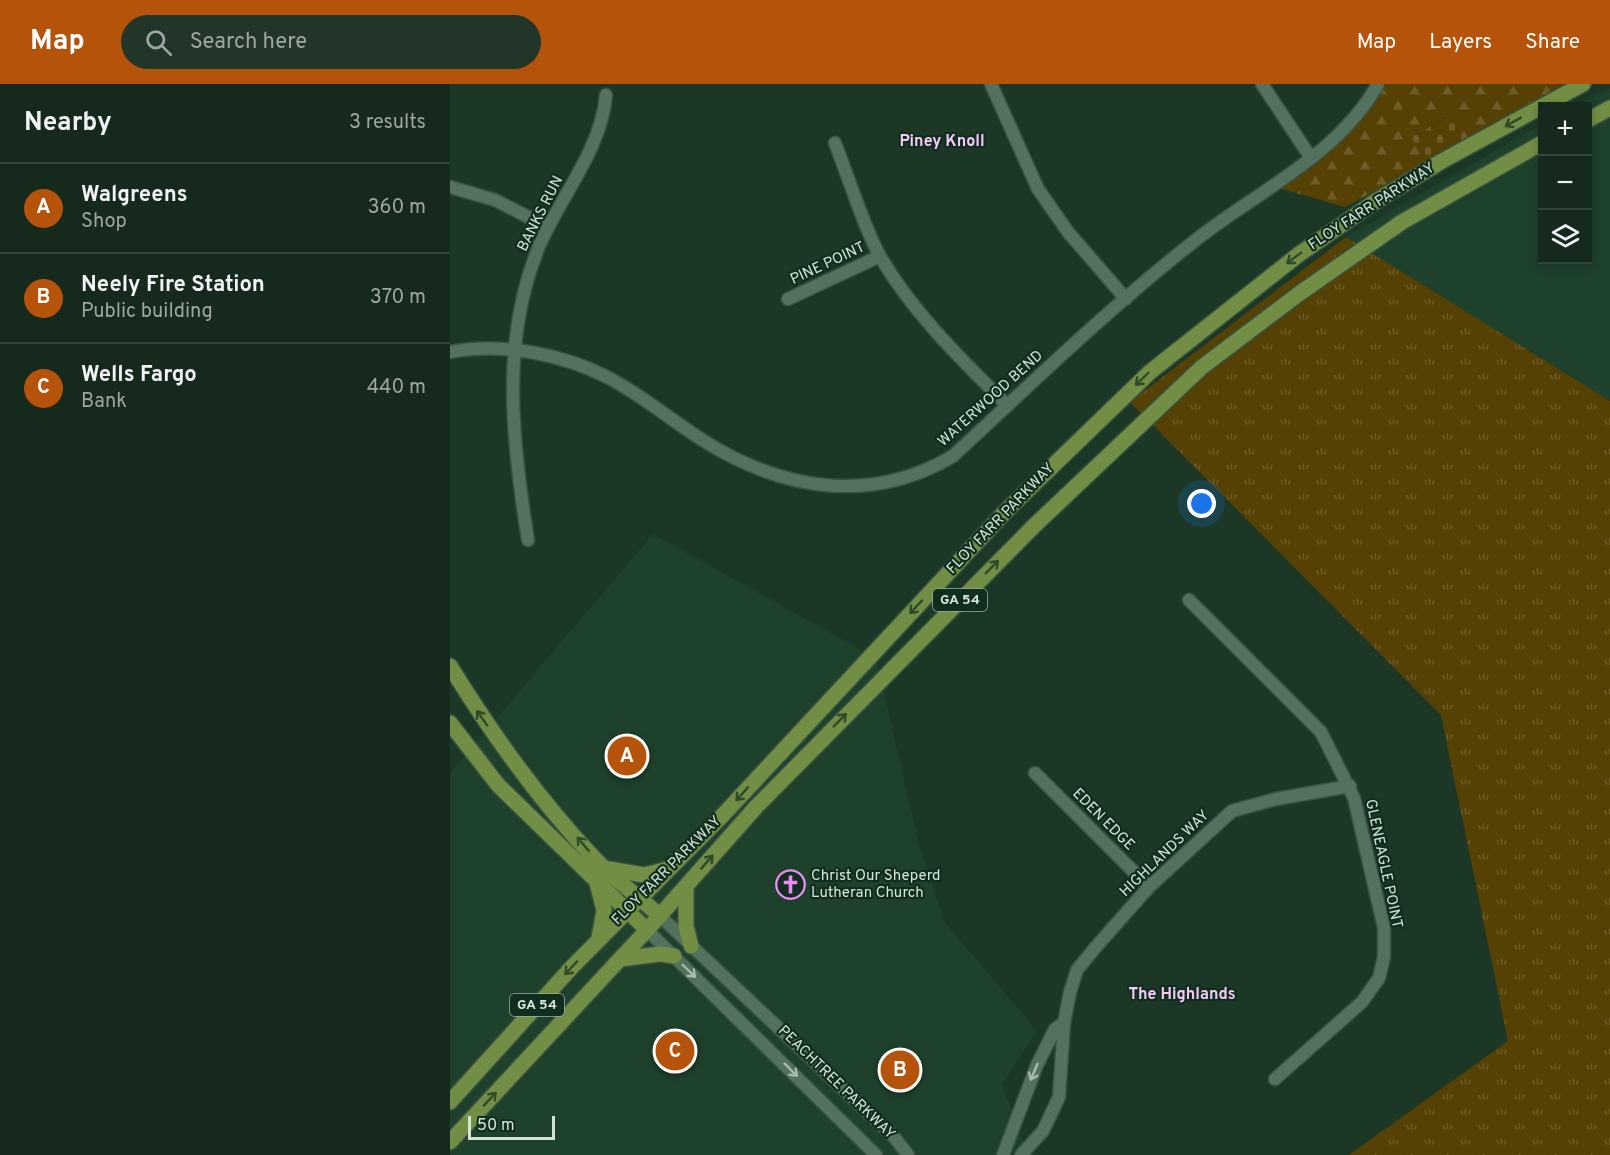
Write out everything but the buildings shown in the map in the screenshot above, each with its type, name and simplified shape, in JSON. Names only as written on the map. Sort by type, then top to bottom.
[{"type":"main road","name":"FLOY FARR PARKWAY","points":[[450,1102],[599,940],[722,816],[1006,510],[1149,372],[1298,255],[1376,201],[1442,161],[1583,84]]},
{"type":"main road","points":[[1592,117],[1610,108]]},
{"type":"main road","name":"FLOY FARR PARKWAY","points":[[450,1142],[660,916],[756,807],[1035,525],[1202,367],[1300,293],[1402,222],[1538,146]]},
{"type":"main road","points":[[450,666],[480,716],[517,765],[595,859],[660,916]]},
{"type":"main road","points":[[450,723],[498,785],[647,930]]},
{"type":"main road","points":[[606,869],[644,875],[671,868]]},
{"type":"main road","points":[[597,883],[604,910],[599,940]]},
{"type":"main road","points":[[686,886],[686,926],[691,946]]},
{"type":"main road","points":[[620,959],[660,954],[674,956]]},
{"type":"street","points":[[991,84],[1038,189],[1068,232],[1126,299]]},
{"type":"street","points":[[1262,84],[1311,158]]},
{"type":"street","name":"WATERWOOD BEND","points":[[450,352],[464,349],[514,350],[561,360],[608,377],[647,400],[704,441],[750,466],[802,483],[872,485],[922,472],[953,456],[1007,405],[1192,242],[1311,158],[1349,123],[1378,84]]},
{"type":"street","name":"BANKS RUN","points":[[528,540],[511,417],[514,350],[527,278],[548,227],[599,131],[606,95]]},
{"type":"street","points":[[834,143],[880,256],[931,326],[1007,405]]},
{"type":"street","points":[[450,187],[495,200],[548,227]]},
{"type":"street","name":"PINE POINT","points":[[788,299],[880,256]]},
{"type":"street","name":"GLENEAGLE POINT","points":[[1189,600],[1321,732],[1350,786],[1383,928],[1384,957],[1379,978],[1362,1002],[1275,1079]]},
{"type":"street","name":"EDEN EDGE","points":[[1035,773],[1149,887]]},
{"type":"street","name":"HIGHLANDS WAY","points":[[1021,1155],[1043,1131],[1059,1097],[1064,1023],[1077,970],[1149,887],[1232,811],[1276,799],[1350,786]]},
{"type":"street","name":"PEACHTREE PARKWAY","points":[[660,916],[894,1137],[908,1155]]},
{"type":"street","points":[[647,930],[876,1155]]},
{"type":"street","points":[[749,1029],[762,1013]]},
{"type":"street","name":"HIGHLANDS WAY","points":[[1003,1155],[1037,1065],[1055,1029],[1064,1023]]},
{"type":"shaded area","points":[[1610,89],[1610,401],[1346,237],[1538,126],[1538,264],[1592,264],[1592,102],[1582,102]]},
{"type":"shaded area","points":[[653,534],[876,658],[918,840],[944,921],[1037,1031],[1002,1084],[1024,1142],[1010,1155],[450,1155],[450,773]]},
{"type":"green space","points":[[1381,84],[1567,84],[1463,140],[1449,116],[1412,137],[1426,163],[1345,207],[1282,189],[1357,119]]},
{"type":"green space","points":[[1450,116],[1463,140],[1426,163],[1411,137]]},
{"type":"green space","points":[[1346,237],[1610,401],[1610,1155],[1349,1155],[1508,1041],[1441,715],[1130,402]]},
{"type":"place","name":"Walgreens","points":[[627,756]]},
{"type":"place","name":"Christ Our Sheperd Lutheran Church","points":[[790,885]]},
{"type":"place","name":"Wells Fargo","points":[[675,1051]]},
{"type":"place","name":"Neely Fire Station","points":[[900,1070]]},
{"type":"district","name":"Piney Knoll","points":[[942,142]]},
{"type":"district","name":"The Highlands","points":[[1182,995]]}]
